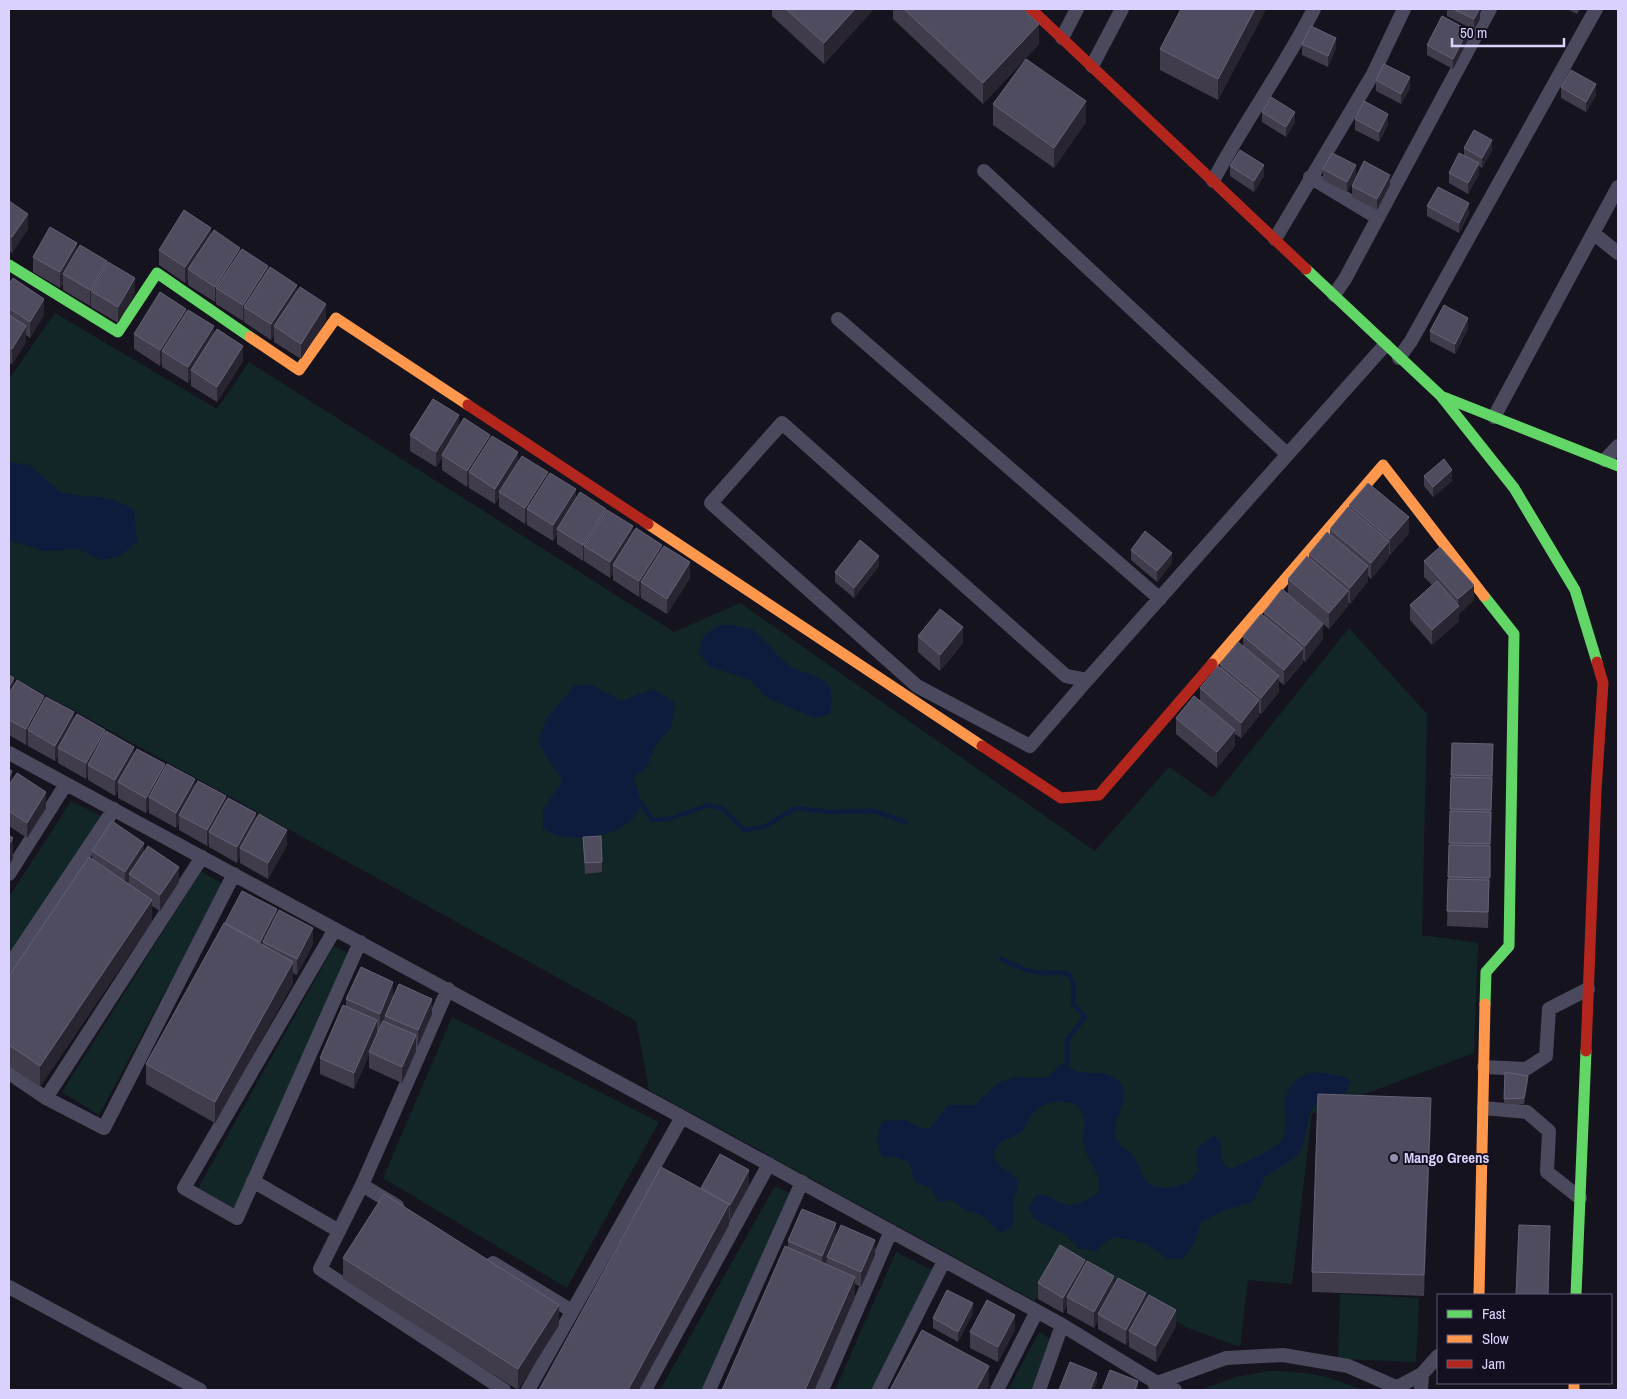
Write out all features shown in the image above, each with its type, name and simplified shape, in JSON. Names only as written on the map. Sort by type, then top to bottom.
[{"type":"street","points":[[1031,9],[1441,396],[1514,488],[1575,590],[1603,683],[1596,791],[1576,1294]]},
{"type":"street","points":[[1062,38],[1077,9]]},
{"type":"street","points":[[1092,66],[1122,9]]},
{"type":"street","points":[[1213,181],[1225,158],[1294,49],[1314,9]]},
{"type":"street","points":[[1274,239],[1373,74],[1404,9]]},
{"type":"street","points":[[1334,295],[1345,279],[1490,9]]},
{"type":"street","points":[[1399,358],[1411,341],[1596,9]]},
{"type":"street","points":[[984,171],[1287,454]]},
{"type":"street","points":[[1310,177],[1378,218]]},
{"type":"street","points":[[1494,417],[1618,187]]},
{"type":"street","points":[[1593,233],[1618,253]]},
{"type":"street","points":[[9,266],[118,332],[156,273],[299,370],[336,318],[1061,798],[1099,795],[1383,465],[1514,634],[1508,946],[1486,972],[1478,1294]]},
{"type":"street","points":[[838,319],[1160,599]]},
{"type":"street","points":[[1087,680],[1066,676],[782,423],[711,503],[917,686],[1030,746],[1385,345]]},
{"type":"street","points":[[1441,396],[1612,463],[1618,446]]},
{"type":"street","points":[[9,753],[448,989],[1037,1311],[1062,1325],[1155,1387],[1175,1390]]},
{"type":"street","points":[[9,874],[66,784]]},
{"type":"street","points":[[9,966],[114,809]]},
{"type":"street","points":[[46,1098],[202,857]]},
{"type":"street","points":[[9,1073],[46,1098],[104,1128],[234,874]]},
{"type":"street","points":[[335,928],[184,1188],[237,1218],[360,942]]},
{"type":"street","points":[[448,989],[362,1185],[320,1269],[504,1390]]},
{"type":"street","points":[[1484,1067],[1526,1069],[1546,1056],[1549,1009],[1588,989]]},
{"type":"street","points":[[1484,1108],[1527,1112],[1549,1131],[1548,1172],[1580,1198]]},
{"type":"street","points":[[528,1390],[682,1117]]},
{"type":"street","points":[[646,1390],[768,1164]]},
{"type":"street","points":[[254,1181],[339,1231]]},
{"type":"street","points":[[709,1390],[802,1182]]},
{"type":"street","points":[[362,1185],[413,1215]]},
{"type":"street","points":[[822,1390],[891,1231]]},
{"type":"street","points":[[480,1256],[572,1311]]},
{"type":"street","points":[[878,1390],[944,1260]]},
{"type":"street","points":[[9,1287],[200,1390]]},
{"type":"street","points":[[997,1390],[1037,1311]]},
{"type":"street","points":[[1039,1390],[1062,1325]]},
{"type":"street","points":[[1155,1387],[1226,1358],[1283,1355],[1348,1366],[1395,1389],[1422,1374],[1437,1357]]},
{"type":"street","points":[[1421,1390],[1422,1374]]},
{"type":"green space","points":[[55,313],[217,409],[249,362],[674,632],[740,603],[1095,851],[1169,767],[1213,798],[1349,628],[1427,714],[1422,935],[1478,943],[1474,1053],[1312,1114],[1292,1284],[1248,1280],[1240,1347],[1188,1328],[1060,1257],[1035,1301],[649,1090],[636,1021],[9,675],[9,379]]},
{"type":"green space","points":[[71,801],[101,816],[9,956],[9,897]]},
{"type":"green space","points":[[201,871],[223,884],[99,1115],[62,1092]]},
{"type":"green space","points":[[334,946],[350,954],[234,1208],[198,1188]]},
{"type":"green space","points":[[452,1017],[659,1122],[567,1288],[383,1178]]},
{"type":"green space","points":[[775,1186],[791,1194],[702,1390],[660,1390]]},
{"type":"green space","points":[[896,1252],[934,1271],[873,1390],[835,1390]]},
{"type":"green space","points":[[1340,1294],[1419,1298],[1416,1362],[1338,1359]]},
{"type":"green space","points":[[1039,1332],[1052,1340],[1034,1390],[1008,1390]]},
{"type":"green space","points":[[1269,1371],[1317,1375],[1362,1390],[1203,1389],[1235,1377]]},
{"type":"water","points":[[9,462],[30,465],[61,493],[112,499],[134,509],[137,542],[118,557],[101,560],[78,549],[44,551],[9,540]]},
{"type":"water","points":[[719,625],[753,630],[786,663],[826,682],[831,689],[830,714],[815,718],[767,698],[750,680],[708,666],[699,652],[704,635]]},
{"type":"water","points":[[575,685],[592,685],[621,701],[653,689],[674,702],[672,727],[656,745],[646,769],[633,777],[640,800],[637,813],[628,823],[615,830],[583,838],[553,834],[543,828],[543,810],[562,781],[539,744],[546,719]]},
{"type":"water","points":[[1061,1064],[1078,1072],[1108,1074],[1121,1083],[1124,1098],[1116,1124],[1116,1139],[1135,1158],[1147,1182],[1165,1188],[1185,1184],[1194,1177],[1198,1169],[1199,1147],[1214,1136],[1220,1139],[1221,1157],[1225,1166],[1230,1168],[1265,1153],[1280,1143],[1286,1128],[1286,1102],[1289,1089],[1303,1076],[1316,1073],[1333,1074],[1351,1081],[1346,1092],[1319,1102],[1311,1109],[1302,1148],[1296,1157],[1265,1177],[1253,1202],[1224,1210],[1201,1222],[1192,1246],[1182,1259],[1168,1259],[1145,1243],[1115,1237],[1106,1241],[1096,1251],[1079,1248],[1066,1235],[1034,1219],[1029,1207],[1036,1195],[1048,1196],[1068,1205],[1085,1201],[1092,1197],[1100,1188],[1098,1177],[1084,1145],[1084,1118],[1081,1110],[1069,1102],[1053,1103],[1039,1108],[1030,1117],[1024,1129],[1016,1136],[1004,1140],[993,1155],[1001,1167],[1015,1177],[1017,1183],[1013,1200],[1011,1228],[1001,1233],[980,1214],[967,1211],[952,1200],[939,1202],[932,1189],[915,1182],[909,1163],[896,1157],[883,1157],[881,1154],[879,1133],[881,1124],[884,1121],[905,1120],[921,1128],[930,1128],[948,1105],[975,1105],[998,1083],[1015,1077],[1043,1078],[1049,1076]]},
{"type":"building","points":[[786,9],[855,9],[824,43]]},
{"type":"building","points":[[904,9],[1023,9],[1039,24],[983,83]]},
{"type":"building","points":[[1181,9],[1255,9],[1218,79],[1160,49]]},
{"type":"building","points":[[1453,9],[1479,9],[1474,19]]},
{"type":"building","points":[[1442,16],[1468,30],[1453,59],[1427,45]]},
{"type":"building","points":[[1311,26],[1336,38],[1328,56],[1302,44]]},
{"type":"building","points":[[1026,59],[1086,101],[1054,148],[993,104]]},
{"type":"building","points":[[1384,64],[1410,77],[1401,94],[1376,80]]},
{"type":"building","points":[[1571,70],[1596,84],[1586,102],[1561,87]]},
{"type":"building","points":[[1271,97],[1295,112],[1286,127],[1262,112]]},
{"type":"building","points":[[1364,101],[1388,114],[1379,132],[1355,119]]},
{"type":"building","points":[[1474,130],[1492,140],[1482,158],[1464,148]]},
{"type":"building","points":[[1240,150],[1264,165],[1254,181],[1230,166]]},
{"type":"building","points":[[1332,153],[1356,165],[1347,182],[1323,169]]},
{"type":"building","points":[[1459,153],[1479,163],[1468,183],[1449,173]]},
{"type":"building","points":[[1364,161],[1390,175],[1377,199],[1352,186]]},
{"type":"building","points":[[1438,187],[1469,203],[1459,223],[1427,206]]},
{"type":"building","points":[[9,201],[28,214],[12,237],[9,235]]},
{"type":"building","points":[[184,210],[211,228],[185,267],[159,250]]},
{"type":"building","points":[[50,227],[77,243],[60,272],[33,257]]},
{"type":"building","points":[[214,230],[240,248],[215,287],[188,269]]},
{"type":"building","points":[[80,245],[107,261],[90,290],[63,274]]},
{"type":"building","points":[[242,249],[268,266],[243,305],[216,288]]},
{"type":"building","points":[[108,262],[135,278],[118,307],[91,291]]},
{"type":"building","points":[[270,267],[297,285],[271,324],[244,307]]},
{"type":"building","points":[[13,278],[44,299],[30,322],[9,308],[9,284]]},
{"type":"building","points":[[300,287],[326,304],[301,344],[274,326]]},
{"type":"building","points":[[160,292],[186,309],[160,350],[134,334]]},
{"type":"building","points":[[1444,305],[1468,318],[1455,344],[1430,331]]},
{"type":"building","points":[[188,310],[214,326],[188,367],[162,351]]},
{"type":"building","points":[[9,315],[26,326],[12,349],[9,347]]},
{"type":"building","points":[[217,329],[243,346],[217,387],[191,370]]},
{"type":"building","points":[[433,399],[459,415],[436,452],[410,435]]},
{"type":"building","points":[[464,418],[490,435],[467,471],[442,455]]},
{"type":"building","points":[[492,436],[518,452],[495,489],[469,472]]},
{"type":"building","points":[[522,456],[548,472],[525,508],[499,492]]},
{"type":"building","points":[[1444,459],[1452,470],[1433,487],[1424,476]]},
{"type":"building","points":[[550,473],[576,489],[553,525],[527,509]]},
{"type":"building","points":[[1368,483],[1409,517],[1390,539],[1349,505]]},
{"type":"building","points":[[580,492],[606,509],[583,545],[557,529]]},
{"type":"building","points":[[1348,507],[1389,541],[1371,563],[1330,529]]},
{"type":"building","points":[[607,510],[633,526],[610,562],[584,546]]},
{"type":"building","points":[[636,528],[662,545],[639,581],[613,565]]},
{"type":"building","points":[[1145,531],[1172,553],[1157,571],[1131,550]]},
{"type":"building","points":[[1327,532],[1368,566],[1350,588],[1309,554]]},
{"type":"building","points":[[860,540],[879,556],[854,588],[835,572]]},
{"type":"building","points":[[664,546],[690,562],[667,599],[641,582]]},
{"type":"building","points":[[1440,547],[1474,585],[1458,599],[1424,561]]},
{"type":"building","points":[[1307,556],[1348,591],[1329,613],[1288,579]]},
{"type":"building","points":[[1437,581],[1459,606],[1432,630],[1410,605]]},
{"type":"building","points":[[1282,589],[1323,624],[1305,646],[1264,612]]},
{"type":"building","points":[[940,609],[963,627],[940,655],[918,636]]},
{"type":"building","points":[[1261,614],[1303,648],[1284,670],[1243,636]]},
{"type":"building","points":[[1238,642],[1279,676],[1261,698],[1220,664]]},
{"type":"building","points":[[1218,666],[1259,700],[1241,723],[1200,688]]},
{"type":"building","points":[[9,675],[14,678],[9,687]]},
{"type":"building","points":[[17,680],[44,696],[26,729],[9,720],[9,694]]},
{"type":"building","points":[[1194,696],[1235,730],[1217,752],[1176,718]]},
{"type":"building","points":[[46,697],[74,712],[55,746],[28,730]]},
{"type":"building","points":[[77,714],[105,730],[86,763],[58,748]]},
{"type":"building","points":[[106,731],[134,747],[115,780],[88,765]]},
{"type":"building","points":[[1452,743],[1493,744],[1492,776],[1451,775]]},
{"type":"building","points":[[137,749],[165,764],[146,798],[118,782]]},
{"type":"building","points":[[167,764],[195,779],[176,813],[149,797]]},
{"type":"building","points":[[17,773],[46,792],[27,823],[9,811],[9,785]]},
{"type":"building","points":[[1451,777],[1492,778],[1491,810],[1450,809]]},
{"type":"building","points":[[198,781],[226,796],[207,830],[179,815]]},
{"type":"building","points":[[228,798],[256,813],[237,847],[209,832]]},
{"type":"building","points":[[1450,811],[1491,812],[1490,844],[1449,843]]},
{"type":"building","points":[[259,814],[287,830],[268,863],[240,848]]},
{"type":"building","points":[[112,821],[144,843],[125,872],[92,851]]},
{"type":"building","points":[[9,835],[13,838],[9,844]]},
{"type":"building","points":[[601,836],[602,862],[585,863],[583,837]]},
{"type":"building","points":[[1449,845],[1490,846],[1490,878],[1448,877]]},
{"type":"building","points":[[148,846],[179,867],[160,895],[129,874]]},
{"type":"building","points":[[89,857],[152,900],[40,1066],[9,1045],[9,976]]},
{"type":"building","points":[[1448,879],[1489,880],[1488,912],[1447,911]]},
{"type":"building","points":[[242,891],[277,909],[260,942],[225,923]]},
{"type":"building","points":[[279,910],[313,928],[297,959],[263,942]]},
{"type":"building","points":[[224,923],[293,962],[215,1102],[146,1064]]},
{"type":"building","points":[[361,967],[393,982],[380,1014],[346,999]]},
{"type":"building","points":[[399,984],[432,999],[418,1030],[385,1016]]},
{"type":"building","points":[[343,1005],[377,1020],[354,1073],[320,1058]]},
{"type":"building","points":[[383,1021],[416,1035],[402,1067],[369,1052]]},
{"type":"building","points":[[1505,1072],[1528,1076],[1524,1098],[1504,1099]]},
{"type":"building","points":[[1318,1094],[1431,1098],[1424,1275],[1312,1272]]},
{"type":"building","points":[[720,1154],[749,1170],[730,1205],[701,1188]]},
{"type":"building","points":[[661,1167],[729,1204],[628,1390],[539,1390]]},
{"type":"building","points":[[384,1194],[559,1305],[518,1369],[343,1258]]},
{"type":"building","points":[[802,1209],[836,1223],[822,1256],[788,1241]]},
{"type":"building","points":[[841,1225],[875,1240],[861,1272],[827,1257]]},
{"type":"building","points":[[1519,1225],[1550,1226],[1548,1294],[1516,1294]]},
{"type":"building","points":[[1060,1245],[1085,1260],[1063,1298],[1038,1283]]},
{"type":"building","points":[[785,1246],[855,1277],[805,1390],[722,1390]]},
{"type":"building","points":[[1087,1261],[1114,1276],[1094,1312],[1067,1297]]},
{"type":"building","points":[[1118,1278],[1146,1293],[1126,1330],[1098,1314]]},
{"type":"building","points":[[947,1290],[973,1303],[958,1332],[933,1318]]},
{"type":"building","points":[[1149,1295],[1176,1310],[1156,1346],[1129,1331]]},
{"type":"building","points":[[987,1300],[1015,1315],[998,1347],[970,1332]]},
{"type":"building","points":[[922,1330],[989,1366],[976,1390],[890,1390]]},
{"type":"building","points":[[1070,1362],[1097,1373],[1090,1390],[1059,1390]]},
{"type":"building","points":[[1110,1370],[1138,1381],[1135,1390],[1102,1390]]},
{"type":"waterway","points":[[640,801],[652,820],[669,819],[709,805],[723,809],[744,830],[764,827],[796,808],[829,812],[874,811],[906,822]]},
{"type":"waterway","points":[[1001,959],[1032,971],[1069,974],[1074,987],[1073,1004],[1085,1017],[1067,1040],[1067,1065]]},
{"type":"traffic: fast","points":[[9,265],[118,332],[157,273],[250,337]]},
{"type":"traffic: fast","points":[[1306,269],[1441,396],[1618,466]]},
{"type":"traffic: fast","points":[[1441,396],[1514,488],[1575,590],[1597,662]]},
{"type":"traffic: fast","points":[[1484,596],[1514,634],[1509,946],[1486,972],[1485,1004]]},
{"type":"traffic: fast","points":[[1576,1294],[1586,1051]]},
{"type":"traffic: slow","points":[[250,337],[299,370],[336,318],[468,405]]},
{"type":"traffic: slow","points":[[1212,664],[1383,465],[1484,596]]},
{"type":"traffic: slow","points":[[648,524],[982,746]]},
{"type":"traffic: slow","points":[[1479,1294],[1485,1004]]},
{"type":"traffic: slow","points":[[1574,1384],[1574,1390]]},
{"type":"traffic: jam","points":[[1031,9],[1306,269]]},
{"type":"traffic: jam","points":[[468,405],[648,524]]},
{"type":"traffic: jam","points":[[1586,1051],[1596,791],[1603,683],[1597,662]]},
{"type":"traffic: jam","points":[[982,746],[1061,798],[1099,795],[1212,664]]},
{"type":"place","name":"Mango Greens","points":[[1394,1158]]}]
